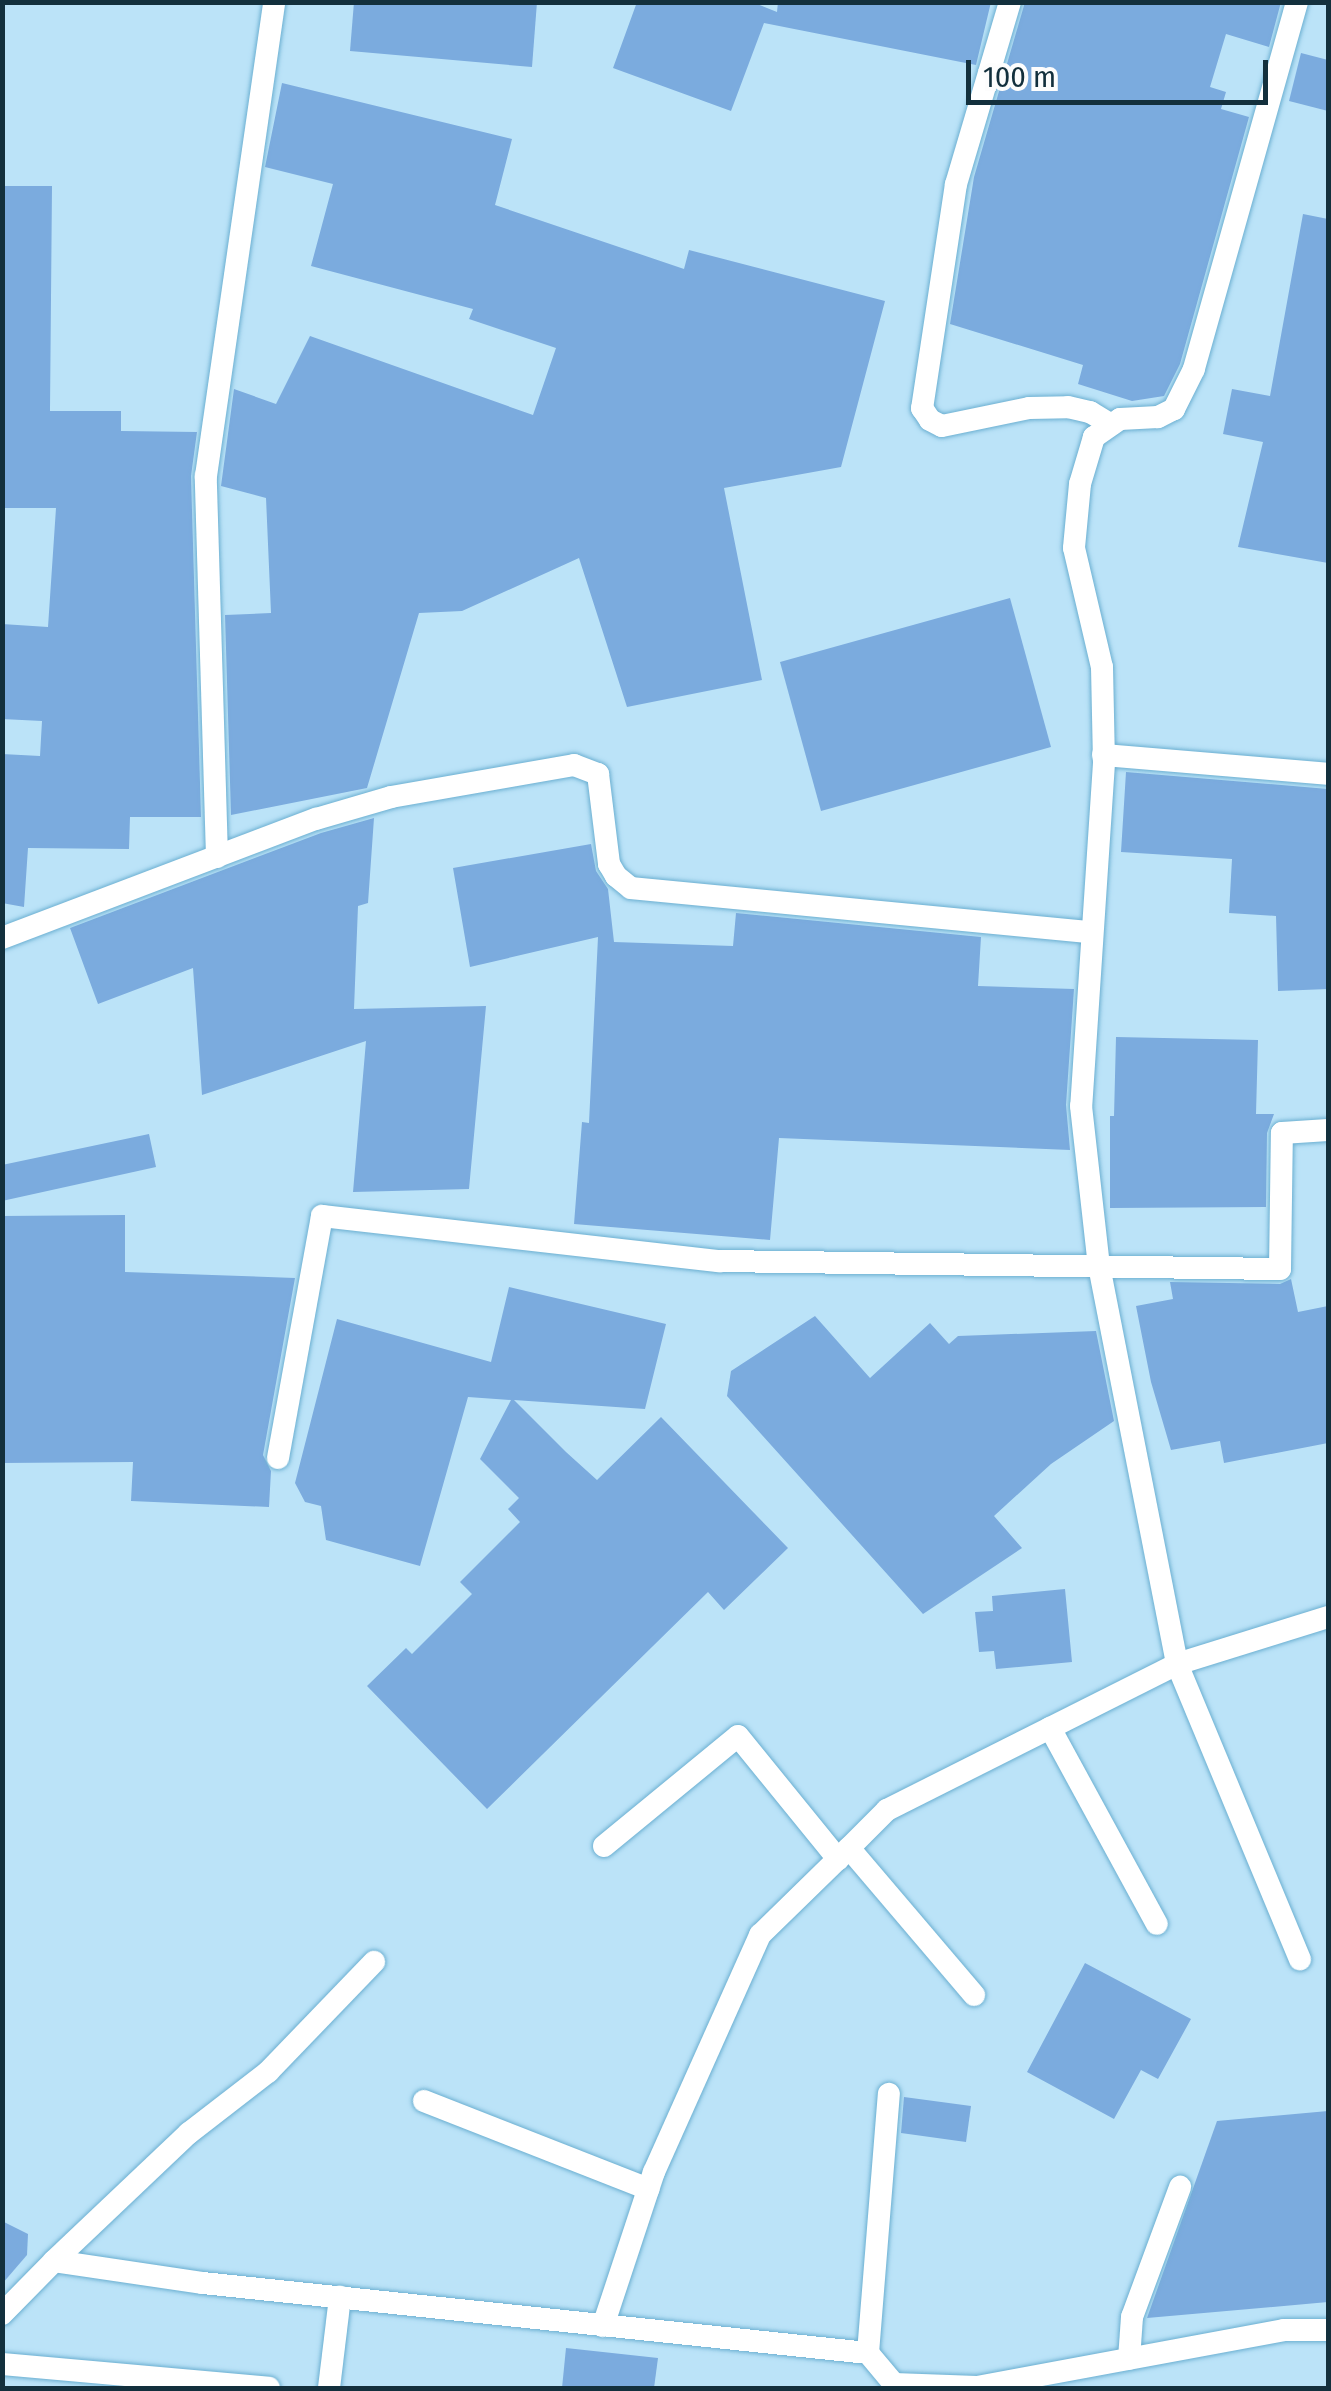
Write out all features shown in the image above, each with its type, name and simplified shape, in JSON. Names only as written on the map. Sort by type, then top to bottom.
[{"type":"street","points":[[218,857],[206,476],[274,2]]},
{"type":"street","points":[[1010,2],[956,184],[922,408],[930,420],[942,426],[1029,408],[1079,409],[1110,424],[1158,417],[1174,409],[1194,370],[1297,2]]},
{"type":"street","points":[[1110,424],[1088,448],[1074,548],[1102,667],[1104,755],[1082,1106],[1099,1266],[1176,1664],[1300,1958]]},
{"type":"street","points":[[1104,755],[1328,774]]},
{"type":"street","points":[[2,938],[391,797],[583,765],[598,774],[602,785],[610,864],[616,876],[631,888],[1090,932]]},
{"type":"street","points":[[278,1458],[322,1216],[719,1261],[1280,1269],[1282,1133],[1328,1130]]},
{"type":"street","points":[[603,2326],[648,2189],[760,1935],[888,1810],[1176,1664],[1326,1625]]},
{"type":"street","points":[[1050,1728],[1157,1924]]},
{"type":"street","points":[[604,1846],[738,1736],[974,1995]]},
{"type":"street","points":[[2,2314],[189,2133],[268,2072],[374,1962]]},
{"type":"street","points":[[888,2094],[868,2353],[893,2386],[977,2387],[1284,2330],[1328,2330]]},
{"type":"street","points":[[424,2101],[648,2189]]},
{"type":"street","points":[[1130,2359],[1132,2317],[1180,2187]]},
{"type":"street","points":[[54,2261],[340,2297],[868,2353]]},
{"type":"street","points":[[329,2388],[340,2297]]},
{"type":"street","points":[[2,2364],[269,2388]]},
{"type":"building","points":[[354,2],[537,2],[532,67],[350,51]]},
{"type":"building","points":[[637,2],[752,2],[777,12],[778,2],[991,2],[976,65],[764,23],[731,111],[613,68]]},
{"type":"building","points":[[1025,2],[1281,2],[1269,47],[1226,34],[1210,87],[1226,92],[1221,109],[1249,117],[1180,364],[1164,396],[1132,401],[1078,384],[1083,365],[950,324],[974,177]]},
{"type":"building","points":[[1301,53],[1328,60],[1328,111],[1289,101]]},
{"type":"building","points":[[282,83],[512,139],[495,205],[684,269],[689,250],[885,301],[841,467],[724,488],[762,680],[627,707],[579,558],[462,611],[419,613],[367,788],[231,815],[225,615],[271,613],[266,498],[221,486],[234,389],[276,404],[310,336],[533,415],[556,348],[469,319],[473,309],[311,266],[333,184],[265,167]]},
{"type":"building","points":[[2,186],[52,186],[50,411],[121,411],[121,431],[197,432],[191,476],[201,817],[130,817],[129,849],[28,848],[24,907],[2,903],[2,754],[40,756],[42,721],[2,719],[2,624],[48,627],[56,508],[2,508]]},
{"type":"building","points":[[1303,214],[1328,219],[1328,563],[1238,547],[1263,442],[1223,434],[1232,389],[1270,396]]},
{"type":"building","points":[[1010,598],[1051,747],[821,811],[780,662]]},
{"type":"building","points":[[1126,772],[1328,789],[1328,989],[1278,991],[1276,916],[1229,913],[1232,859],[1121,852]]},
{"type":"building","points":[[374,818],[368,903],[358,906],[354,1009],[486,1006],[469,1189],[353,1192],[366,1041],[202,1095],[193,968],[98,1004],[70,928],[321,833]]},
{"type":"building","points":[[591,844],[596,871],[608,889],[614,942],[733,946],[736,913],[981,937],[978,986],[1074,989],[1066,1105],[1070,1150],[779,1138],[770,1240],[574,1224],[582,1122],[589,1123],[598,937],[470,967],[453,868]]},
{"type":"building","points":[[1116,1037],[1258,1040],[1256,1114],[1274,1114],[1267,1133],[1266,1207],[1110,1208],[1110,1116],[1114,1116]]},
{"type":"building","points":[[149,1134],[156,1167],[2,1201],[2,1165]]},
{"type":"building","points":[[125,1215],[125,1272],[295,1278],[263,1455],[271,1471],[269,1507],[131,1501],[133,1462],[2,1463],[2,1216]]},
{"type":"building","points":[[1291,1279],[1298,1312],[1328,1306],[1328,1443],[1224,1463],[1220,1441],[1171,1450],[1151,1382],[1136,1306],[1173,1299],[1170,1282],[1280,1284]]},
{"type":"building","points":[[509,1287],[666,1324],[645,1409],[514,1400],[566,1452],[597,1480],[661,1417],[788,1548],[724,1610],[708,1592],[487,1809],[367,1686],[406,1648],[412,1654],[472,1594],[460,1582],[520,1522],[508,1509],[519,1498],[480,1459],[511,1400],[468,1397],[420,1566],[326,1540],[321,1506],[305,1502],[295,1483],[337,1319],[491,1362]]},
{"type":"building","points":[[815,1316],[870,1378],[930,1323],[949,1344],[958,1336],[1096,1331],[1114,1421],[1051,1464],[994,1516],[1022,1548],[923,1614],[727,1396],[731,1371]]},
{"type":"building","points":[[1065,1589],[1072,1662],[996,1669],[994,1651],[979,1652],[975,1612],[993,1611],[992,1596]]},
{"type":"building","points":[[1085,1963],[1191,2019],[1158,2079],[1141,2070],[1114,2119],[1027,2072]]},
{"type":"building","points":[[904,2097],[971,2106],[966,2142],[901,2133]]},
{"type":"building","points":[[1328,2111],[1328,2302],[1147,2318],[1217,2121]]},
{"type":"building","points":[[2,2221],[28,2234],[27,2255],[2,2284]]},
{"type":"building","points":[[566,2348],[658,2358],[654,2388],[562,2388]]}]
